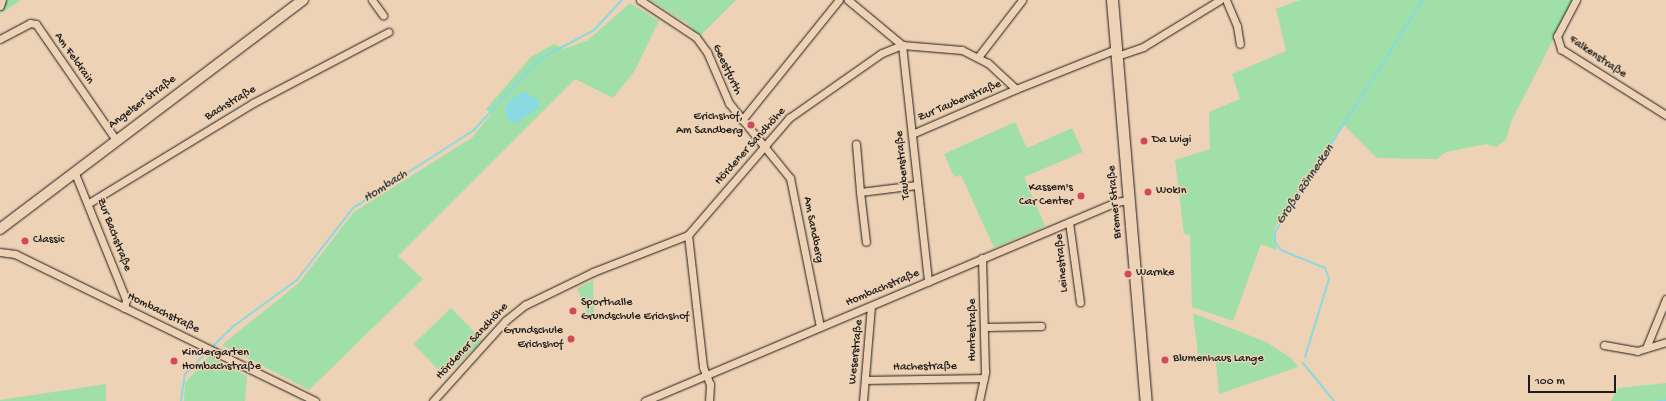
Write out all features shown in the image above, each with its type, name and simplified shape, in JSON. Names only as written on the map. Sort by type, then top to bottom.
[{"type":"main road","name":"Angelser Straße","points":[[0,229],[74,171],[303,0]]},
{"type":"main road","name":"Bremer Straße","points":[[1112,0],[1146,401]]},
{"type":"street","points":[[0,6],[2,0]]},
{"type":"street","points":[[372,0],[383,15]]},
{"type":"street","name":"Geestfurth","points":[[640,0],[696,37],[707,52],[722,91],[742,120],[764,144]]},
{"type":"street","points":[[742,120],[839,0]]},
{"type":"street","points":[[848,0],[902,45]]},
{"type":"street","points":[[978,57],[1022,0]]},
{"type":"street","points":[[1016,89],[1117,52],[1144,46],[1220,0]]},
{"type":"street","points":[[1226,0],[1237,26],[1240,44]]},
{"type":"street","name":"Falkenstraße","points":[[1576,0],[1557,36],[1561,49],[1666,115]]},
{"type":"street","name":"Am Feldrain","points":[[0,39],[30,23],[36,24],[116,140]]},
{"type":"street","name":"Bachstraße","points":[[89,203],[253,103],[388,32]]},
{"type":"street","name":"Hördener Sandhöhe","points":[[433,401],[505,321],[525,305],[593,272],[688,235],[764,144],[798,111],[882,53],[902,45],[930,45],[978,57],[1016,89]]},
{"type":"street","name":"Taubenstraße","points":[[902,45],[928,282]]},
{"type":"street","name":"Zur Taubenstraße","points":[[912,134],[1016,89]]},
{"type":"street","name":"Am Sandberg","points":[[764,144],[790,178],[820,327]]},
{"type":"street","points":[[856,144],[866,242]]},
{"type":"street","name":"Zur Bachstraße","points":[[74,171],[89,203],[126,300],[124,308]]},
{"type":"street","points":[[860,192],[917,185]]},
{"type":"street","name":"Hombachstraße","points":[[646,401],[706,374],[1116,202],[1129,200]]},
{"type":"street","name":"Leinestraße","points":[[1069,222],[1080,302]]},
{"type":"street","points":[[688,235],[709,401]]},
{"type":"street","name":"Hombachstraße","points":[[0,252],[15,254],[315,401]]},
{"type":"street","name":"Huntestraße","points":[[979,401],[984,378],[985,328],[982,258]]},
{"type":"street","points":[[1646,348],[1666,299]]},
{"type":"street","name":"Weserstraße","points":[[863,401],[866,380],[871,306]]},
{"type":"street","points":[[985,328],[1041,326]]},
{"type":"street","points":[[1604,345],[1627,350],[1646,348],[1666,342]]},
{"type":"street","name":"Hachestraße","points":[[866,380],[984,378]]},
{"type":"green space","points":[[5,0],[21,0],[0,14]]},
{"type":"green space","points":[[650,0],[736,0],[700,36],[687,23]]},
{"type":"green space","points":[[1300,0],[1573,0],[1511,122],[1506,140],[1496,147],[1487,144],[1446,152],[1437,159],[1377,158],[1344,125],[1274,229],[1277,250],[1261,244],[1233,321],[1192,307],[1190,235],[1184,234],[1175,160],[1210,149],[1209,112],[1240,99],[1232,74],[1286,51],[1276,9]]},
{"type":"green space","points":[[630,3],[659,21],[634,72],[613,98],[575,79],[398,256],[423,279],[309,390],[222,345],[299,283],[354,212],[473,137],[491,114],[486,109],[531,57],[554,44],[564,49],[588,40]]},
{"type":"green space","points":[[1015,122],[1027,148],[1072,128],[1083,152],[1024,177],[1045,226],[994,248],[961,175],[954,177],[944,154]]},
{"type":"green space","points":[[593,281],[594,312],[588,315],[577,288]]},
{"type":"green space","points":[[451,308],[482,340],[445,376],[414,344]]},
{"type":"green space","points":[[1193,313],[1266,342],[1291,358],[1298,367],[1219,394],[1216,362],[1199,363]]},
{"type":"green space","points":[[209,356],[247,376],[245,401],[184,401],[185,383]]},
{"type":"green space","points":[[1666,383],[1666,401],[1611,401],[1618,388]]},
{"type":"green space","points":[[106,384],[106,401],[0,401],[0,400]]},
{"type":"water","points":[[523,91],[537,99],[540,107],[517,123],[509,122],[505,109],[508,102]]},
{"type":"waterway","name":"Hombach","points":[[211,348],[235,325],[297,280],[353,208],[474,130],[538,60],[594,30],[622,0]]},
{"type":"waterway","name":"Große Rönnecken","points":[[1305,357],[1329,279],[1325,268],[1281,250],[1275,242],[1275,232],[1423,0]]},
{"type":"waterway","name":"Hombach","points":[[181,401],[185,374],[208,351]]},
{"type":"waterway","name":"Große Rönnecken","points":[[1303,363],[1334,401]]},
{"type":"waterway","points":[[1658,401],[1666,400]]},
{"type":"place","name":"Erichshof, Am Sandberg","points":[[751,125]]},
{"type":"place","name":"Da Luigi","points":[[1144,141]]},
{"type":"place","name":"WokIn","points":[[1148,192]]},
{"type":"place","name":"Kassem's Car Center","points":[[1081,196]]},
{"type":"place","name":"Classic","points":[[25,241]]},
{"type":"place","name":"Warnke","points":[[1128,274]]},
{"type":"place","name":"Sporthalle Grundschule Erichshof","points":[[573,311]]},
{"type":"place","name":"Grundschule Erichshof","points":[[571,339]]},
{"type":"place","name":"Blumenhaus Lange","points":[[1165,360]]},
{"type":"place","name":"Kindergarten Hombachstraße","points":[[174,361]]}]
